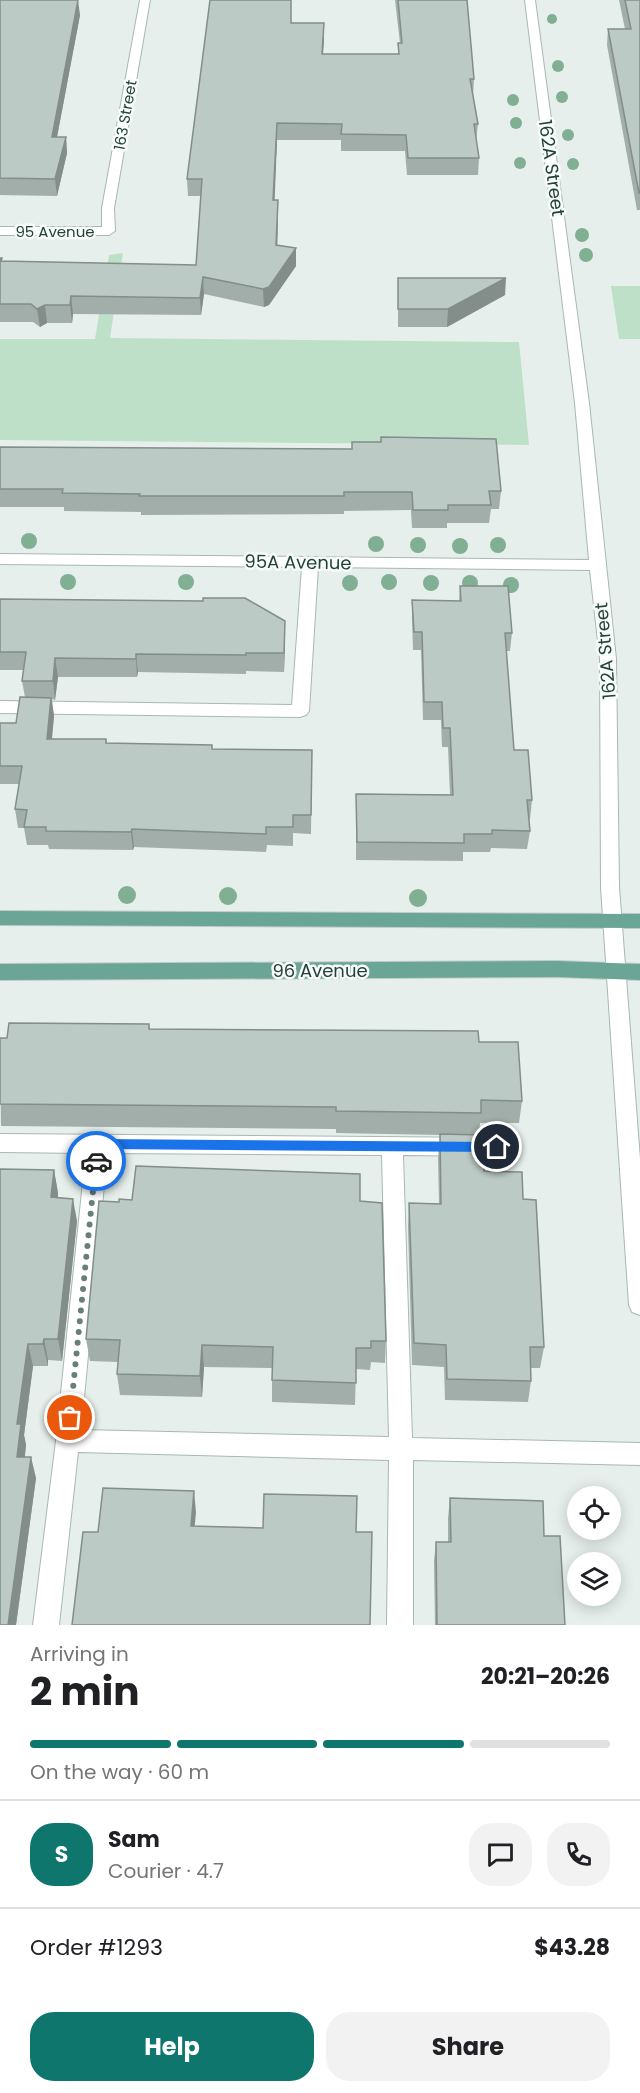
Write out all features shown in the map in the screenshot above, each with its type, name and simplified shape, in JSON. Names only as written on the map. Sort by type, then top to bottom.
[{"type":"main road","points":[[0,918],[640,921]]},
{"type":"main road","name":"96 Avenue","points":[[0,972],[557,969],[640,972]]},
{"type":"street","name":"163 Street","points":[[109,231],[108,208],[145,0]]},
{"type":"street","name":"162A Street","points":[[530,0],[582,404],[608,659],[610,887],[640,1305]]},
{"type":"street","name":"95 Avenue","points":[[0,231],[109,231]]},
{"type":"street","name":"95A Avenue","points":[[0,559],[597,565]]},
{"type":"street","points":[[0,707],[300,711],[310,562]]},
{"type":"street","points":[[0,1143],[497,1147]]},
{"type":"street","points":[[46,1625],[68,1441],[97,1144]]},
{"type":"street","points":[[392,1146],[401,1448],[400,1625]]},
{"type":"street","points":[[68,1441],[640,1454]]},
{"type":"green space","points":[[123,253],[110,338],[519,342],[529,445],[0,440],[0,339],[95,339],[109,255]]},
{"type":"green space","points":[[611,286],[640,286],[640,339],[619,339]]},
{"type":"building","points":[[0,0],[78,0],[52,137],[66,137],[55,179],[0,178]]},
{"type":"building","points":[[210,0],[291,0],[291,23],[324,23],[322,54],[399,54],[398,43],[402,43],[398,0],[467,0],[474,79],[470,79],[478,124],[474,124],[479,158],[408,158],[406,135],[341,134],[342,124],[277,123],[273,200],[278,200],[276,245],[296,248],[269,287],[263,289],[203,277],[200,298],[71,296],[70,305],[45,305],[37,309],[31,304],[0,304],[0,258],[2,258],[1,261],[196,265],[202,179],[187,179]]},
{"type":"building","points":[[625,0],[640,0],[640,193],[608,29],[631,29]]},
{"type":"building","points":[[398,278],[506,278],[448,309],[398,309]]},
{"type":"building","points":[[381,437],[496,439],[501,491],[489,491],[491,505],[448,505],[448,510],[413,510],[412,492],[344,492],[344,496],[139,496],[140,494],[62,493],[63,489],[0,489],[0,447],[352,449],[352,442],[381,442]]},
{"type":"building","points":[[460,586],[508,586],[512,633],[505,633],[514,750],[528,750],[532,800],[527,800],[530,831],[492,830],[492,834],[464,834],[464,843],[357,842],[356,794],[453,795],[450,728],[443,728],[442,702],[424,702],[422,632],[414,632],[412,600],[461,601]]},
{"type":"building","points":[[203,598],[245,598],[285,621],[284,653],[136,654],[136,659],[55,658],[53,681],[22,681],[26,652],[0,652],[0,599],[203,601]]},
{"type":"building","points":[[20,697],[51,698],[47,739],[106,739],[106,743],[212,745],[212,749],[312,750],[311,815],[293,815],[293,827],[266,827],[266,834],[132,829],[131,832],[46,831],[46,827],[24,827],[27,810],[15,809],[22,766],[0,766],[0,723],[16,723]]},
{"type":"building","points":[[9,1023],[149,1024],[149,1029],[478,1031],[479,1042],[518,1042],[522,1101],[481,1100],[481,1113],[336,1111],[336,1107],[0,1104],[0,1038],[7,1038]]},
{"type":"building","points":[[440,1134],[482,1135],[484,1171],[522,1172],[523,1199],[536,1200],[544,1347],[530,1347],[531,1381],[447,1379],[446,1345],[414,1343],[409,1203],[441,1204]]},
{"type":"building","points":[[136,1166],[360,1174],[360,1201],[382,1203],[386,1341],[371,1341],[371,1348],[356,1348],[356,1383],[272,1380],[273,1347],[202,1345],[200,1376],[117,1374],[120,1340],[86,1339],[99,1201],[132,1200]]},
{"type":"building","points":[[0,1169],[54,1170],[51,1197],[73,1199],[58,1339],[44,1339],[43,1344],[28,1344],[17,1424],[21,1424],[17,1457],[31,1457],[8,1625],[0,1625]]},
{"type":"building","points":[[103,1488],[194,1491],[191,1526],[263,1528],[264,1494],[357,1496],[356,1532],[372,1532],[370,1625],[72,1625],[83,1532],[98,1532]]},
{"type":"building","points":[[450,1498],[543,1501],[544,1536],[560,1536],[565,1625],[437,1625],[436,1542],[451,1542]]},
{"type":"way so far","points":[[70,1418],[96,1161]]},
{"type":"route","points":[[96,1161],[97,1144],[497,1147]]}]
